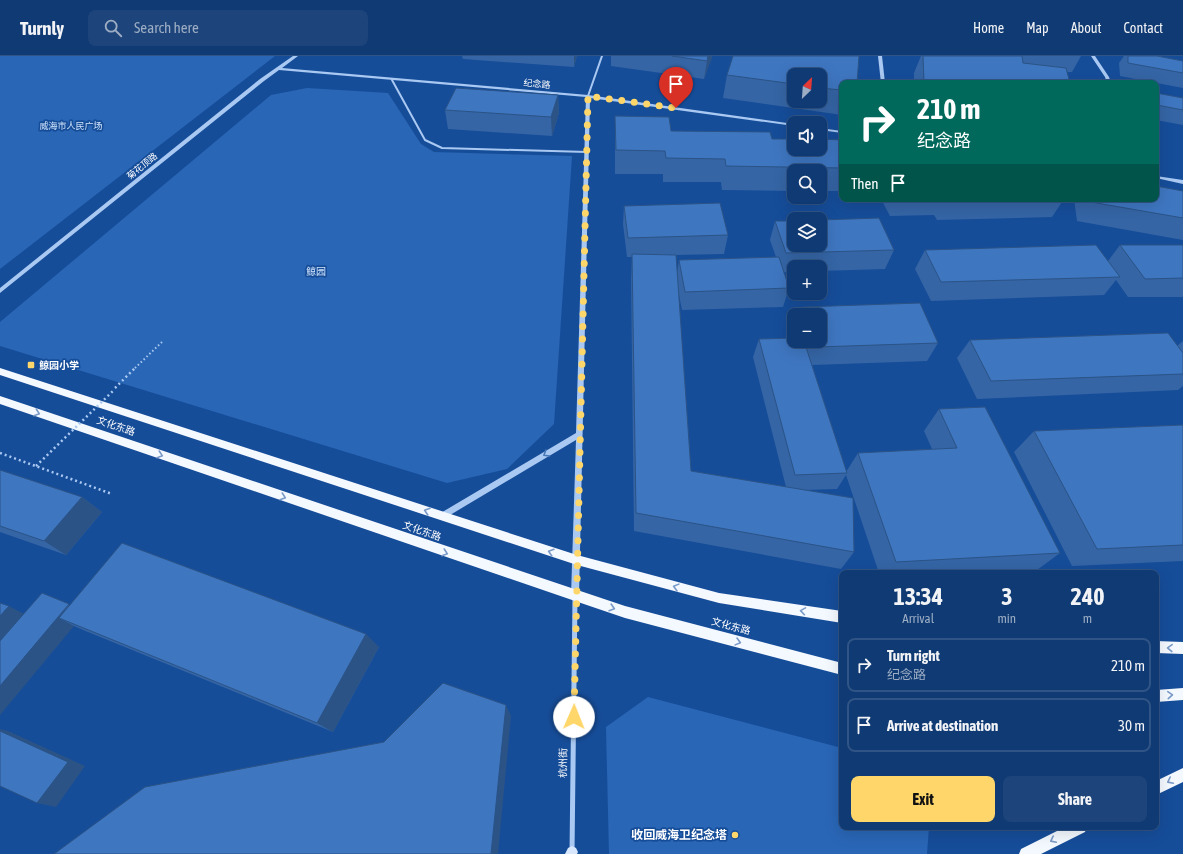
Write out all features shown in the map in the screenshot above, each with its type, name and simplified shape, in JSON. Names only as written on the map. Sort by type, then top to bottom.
[{"type":"main road","points":[[0,371],[577,560],[719,598],[839,617]]},
{"type":"main road","name":"文化东路","points":[[0,400],[625,612],[839,668]]},
{"type":"main road","points":[[1159,647],[1183,648]]},
{"type":"main road","points":[[1159,696],[1183,694]]},
{"type":"main road","points":[[1159,787],[1183,775]]},
{"type":"main road","points":[[1026,854],[1074,830]]},
{"type":"street","name":"菊花顶路","points":[[0,291],[256,86],[296,56]]},
{"type":"street","points":[[880,56],[883,80]]},
{"type":"street","points":[[1093,56],[1108,80]]},
{"type":"street","name":"纪念路","points":[[278,69],[588,96],[787,124]]},
{"type":"street","name":"杭州街","points":[[572,853],[575,596],[588,96]]},
{"type":"street","points":[[827,130],[839,132]]},
{"type":"street","points":[[1159,178],[1183,182]]},
{"type":"street","points":[[442,516],[580,434]]},
{"type":"lane","points":[[588,96],[602,56]]},
{"type":"lane","points":[[392,80],[425,140],[442,148],[587,152]]},
{"type":"path","points":[[36,466],[162,342]]},
{"type":"path","points":[[0,454],[112,494]]},
{"type":"green space","name":"威海市人民广场","points":[[0,56],[275,56],[0,269]]},
{"type":"green space","name":"鲸园","points":[[307,88],[388,93],[421,144],[434,152],[572,156],[554,424],[507,469],[447,483],[0,346],[0,322],[271,95]]},
{"type":"green space","points":[[648,697],[839,747],[839,830],[929,830],[927,854],[609,854],[606,727]]},
{"type":"building","points":[[672,56],[708,56],[707,61]]},
{"type":"building","points":[[733,56],[859,56],[857,80],[839,80],[839,90],[827,89],[827,68],[787,68],[787,83],[727,75]]},
{"type":"building","points":[[923,56],[1022,56],[1023,63],[1066,68],[1069,80],[924,80]]},
{"type":"building","points":[[1128,56],[1157,56],[1183,61],[1183,73],[1128,63]]},
{"type":"building","points":[[456,88],[558,95],[551,117],[445,110]]},
{"type":"building","points":[[1159,94],[1183,98],[1183,110],[1159,105]]},
{"type":"building","points":[[615,116],[669,117],[671,131],[770,132],[772,139],[787,139],[787,156],[827,156],[827,139],[839,140],[839,168],[827,168],[827,164],[787,164],[787,167],[726,166],[725,159],[666,158],[665,151],[616,150]]},
{"type":"building","points":[[1159,187],[1183,191],[1183,218],[1091,202],[1159,202]]},
{"type":"building","points":[[720,203],[728,235],[628,238],[624,206]]},
{"type":"building","points":[[879,218],[894,250],[827,252],[827,220]]},
{"type":"building","points":[[775,221],[787,221],[787,252],[822,252],[786,253]]},
{"type":"building","points":[[1096,245],[1120,277],[941,282],[925,250]]},
{"type":"building","points":[[1120,245],[1183,245],[1183,278],[1145,279]]},
{"type":"building","points":[[632,254],[676,255],[691,471],[853,498],[854,552],[636,513]]},
{"type":"building","points":[[779,257],[787,282],[787,288],[685,292],[679,260]]},
{"type":"building","points":[[920,303],[938,343],[827,347],[827,308],[803,307]]},
{"type":"building","points":[[1168,333],[1183,353],[1183,374],[991,381],[970,340]]},
{"type":"building","points":[[787,338],[787,348],[806,348],[847,473],[795,475],[759,339]]},
{"type":"building","points":[[985,407],[1060,553],[896,562],[858,453],[957,448],[939,409]]},
{"type":"building","points":[[1183,425],[1183,545],[1097,549],[1034,431]]},
{"type":"building","points":[[0,470],[82,497],[44,541],[0,526]]},
{"type":"building","points":[[122,543],[366,634],[317,723],[59,618]]},
{"type":"building","points":[[42,593],[69,604],[0,686],[0,641]]},
{"type":"building","points":[[0,603],[9,606],[0,616]]},
{"type":"building","points":[[443,683],[506,705],[491,854],[54,854],[145,787],[384,742]]},
{"type":"building","points":[[0,731],[68,762],[37,803],[0,786]]},
{"type":"place","name":"鲸园小学","points":[[31,365]]},
{"type":"place","name":"收回威海卫纪念塔","points":[[735,835]]},
{"type":"route","points":[[574,717],[575,596],[578,535],[588,96],[676,108]]}]
